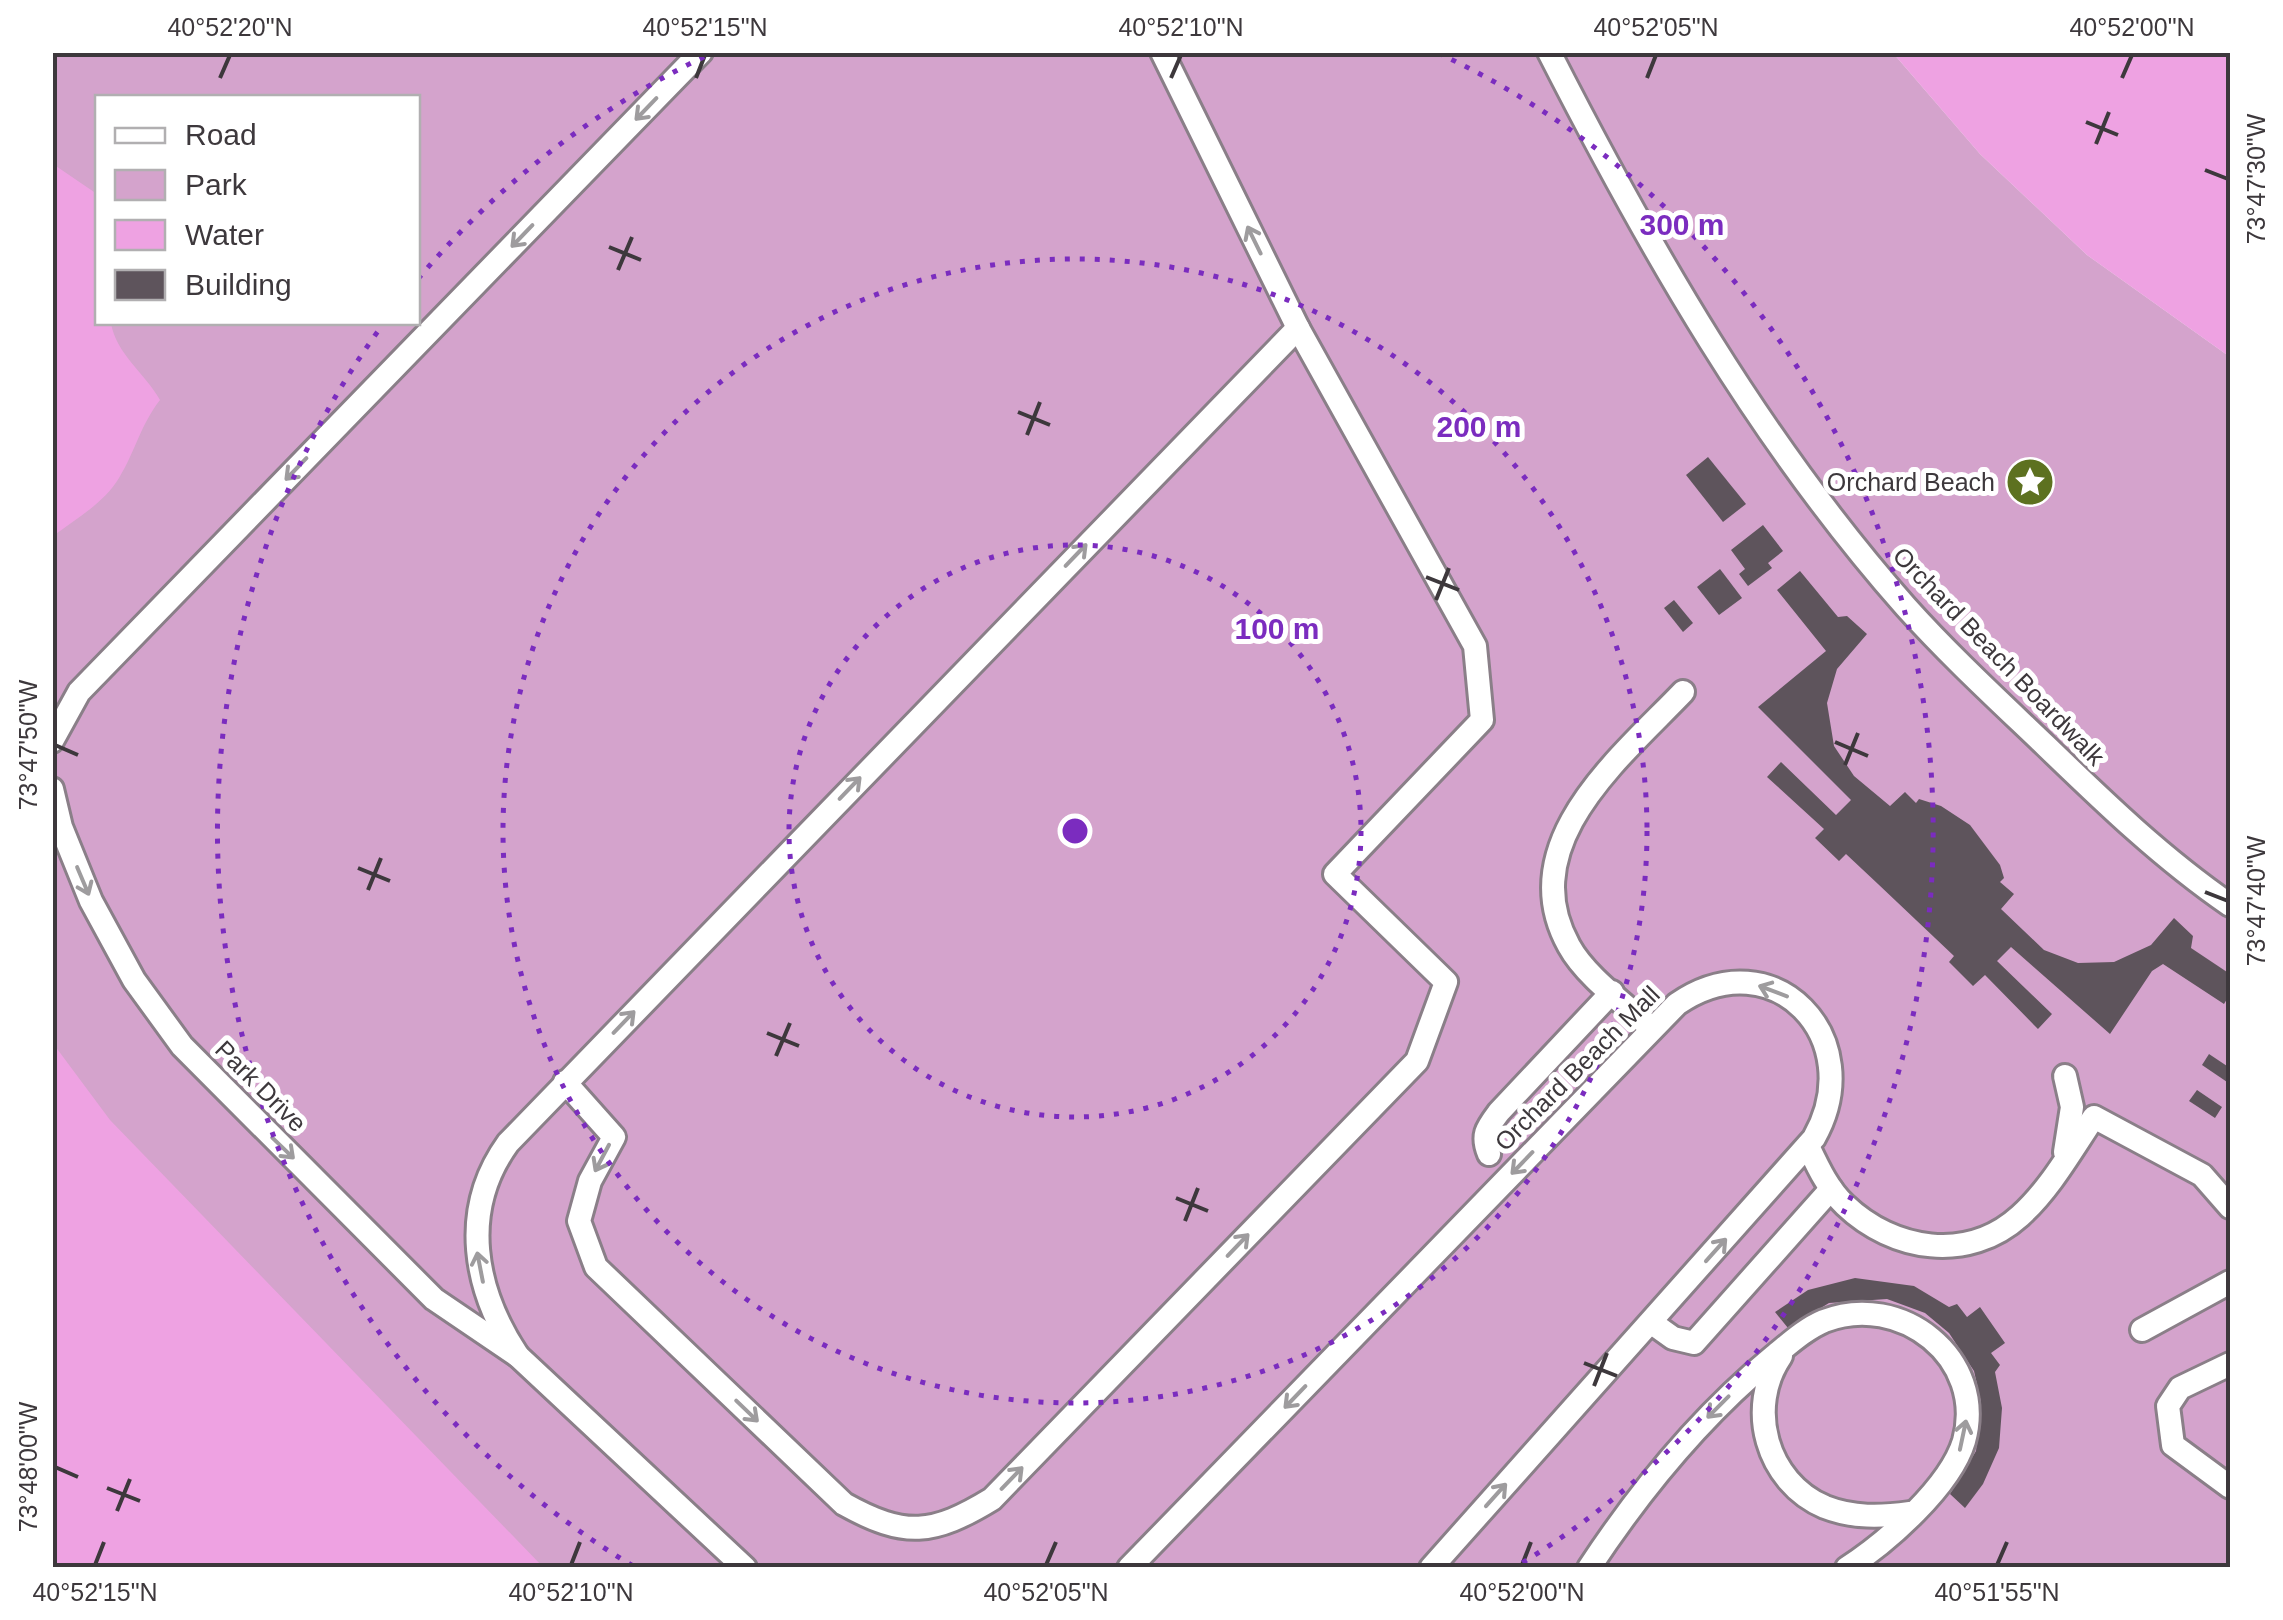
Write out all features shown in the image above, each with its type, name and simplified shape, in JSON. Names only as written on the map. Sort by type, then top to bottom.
[{"type":"street","points":[[52,741],[68,706],[94,677],[701,52]]},
{"type":"street","points":[[565,1082],[614,1137],[590,1181],[578,1221],[596,1267],[844,1504],[878,1523],[917,1530],[952,1524],[992,1499],[1417,1061],[1446,982],[1335,874],[1482,720],[1475,646],[1298,328],[1162,52]]},
{"type":"street","name":"Orchard Beach Boardwalk","points":[[1549,52],[1615,180],[1689,306],[1827,510],[1907,608],[2042,742],[2132,828],[2230,905]]},
{"type":"street","name":"Park Drive","points":[[518,1356],[492,1310],[476,1242],[481,1202],[508,1143],[1298,328]]},
{"type":"street","points":[[1651,1028],[1569,948],[1556,912],[1553,872],[1575,814],[1604,775],[1684,692]]},
{"type":"street","name":"Park Drive","points":[[52,789],[61,827],[92,902],[134,980],[174,1035],[434,1299],[518,1356],[745,1568]]},
{"type":"street","name":"Orchard Beach Mall","points":[[1129,1568],[1651,1028],[1691,994],[1730,983],[1769,987],[1801,1005],[1823,1037],[1833,1076],[1829,1104],[1808,1146],[1431,1568]]},
{"type":"street","points":[[1489,1154],[1483,1140],[1485,1130],[1612,992]]},
{"type":"street","points":[[2062,1165],[2072,1118],[2065,1076]]},
{"type":"street","points":[[1808,1146],[1831,1188],[1870,1224],[1897,1238],[1948,1248],[1973,1244],[2018,1218],[2062,1165],[2094,1117],[2202,1175],[2230,1207]]},
{"type":"street","points":[[1652,1323],[1673,1338],[1694,1343],[1831,1188]]},
{"type":"street","points":[[2142,1330],[2230,1282]]},
{"type":"street","points":[[1589,1568],[1682,1444],[1726,1398],[1791,1342],[1820,1323],[1871,1314],[1914,1325],[1950,1358],[1965,1390],[1964,1439],[1950,1471],[1910,1513],[1847,1568]]},
{"type":"street","points":[[1791,1342],[1770,1375],[1762,1406],[1766,1435],[1788,1479],[1814,1502],[1842,1512],[1871,1516],[1910,1513]]},
{"type":"street","points":[[2230,1364],[2180,1388],[2168,1406],[2173,1445],[2230,1488]]},
{"type":"green space","points":[[52,53],[1893,53],[1980,154],[2087,255],[2230,357],[2230,1567],[490,1567],[53,1116]]},
{"type":"water","points":[[1893,53],[2230,53],[2230,357],[2087,255],[1980,154]]},
{"type":"water","points":[[53,164],[95,193],[95,325],[112,325],[125,354],[160,400],[113,487],[53,536]]},
{"type":"water","points":[[52,1042],[110,1120],[543,1567],[53,1567]]},
{"type":"building","points":[[1708,457],[1746,504],[1723,522],[1686,475]]},
{"type":"building","points":[[1763,525],[1783,551],[1768,563],[1772,568],[1748,586],[1739,574],[1745,569],[1731,550]]},
{"type":"building","points":[[1720,569],[1742,598],[1719,615],[1697,587]]},
{"type":"building","points":[[1800,571],[1838,617],[1847,616],[1867,634],[1837,669],[1827,703],[1834,746],[1854,776],[1890,806],[1905,792],[1916,803],[1919,799],[1941,806],[1970,825],[2000,865],[2004,878],[2000,882],[2014,894],[2001,909],[2044,950],[2078,963],[2114,962],[2151,945],[2174,918],[2193,936],[2191,948],[2230,974],[2230,994],[2224,1004],[2163,964],[2152,971],[2110,1034],[2011,947],[1997,961],[2052,1014],[2038,1029],[1985,975],[1973,986],[1949,962],[1954,956],[1846,854],[1839,861],[1815,838],[1824,829],[1767,777],[1781,762],[1836,815],[1851,800],[1758,707],[1826,651],[1777,590]]},
{"type":"building","points":[[1674,600],[1693,623],[1683,632],[1664,608]]},
{"type":"building","points":[[2209,1054],[2230,1068],[2230,1084],[2202,1065]]},
{"type":"building","points":[[2197,1090],[2222,1107],[2215,1118],[2189,1101]]},
{"type":"building","points":[[1855,1278],[1914,1286],[1949,1307],[1957,1304],[1967,1317],[1980,1307],[2005,1343],[1991,1353],[2000,1365],[1995,1372],[2002,1408],[1999,1448],[1983,1484],[1965,1508],[1950,1494],[1976,1451],[1981,1402],[1974,1371],[1949,1333],[1925,1313],[1887,1299],[1829,1303],[1788,1328],[1775,1312],[1808,1290]]},
{"type":"place","name":"Orchard Beach","points":[[2030,482]]}]
